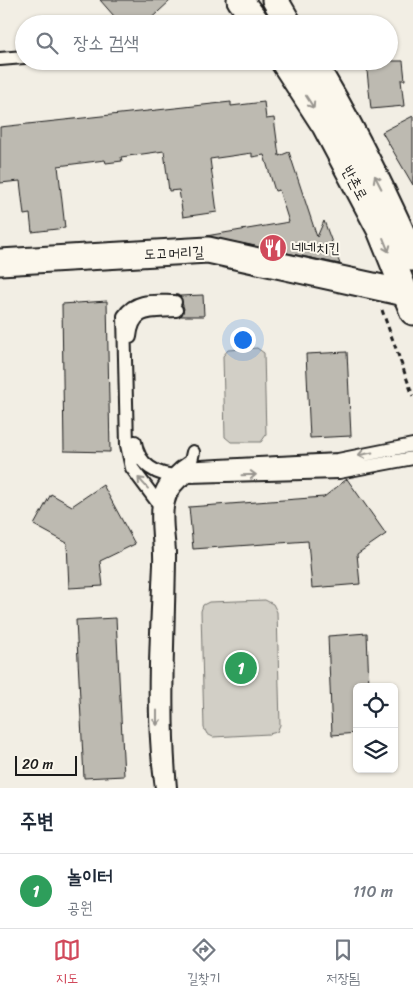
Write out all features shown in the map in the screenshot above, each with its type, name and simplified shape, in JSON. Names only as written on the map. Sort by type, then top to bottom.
[{"type":"street","points":[[240,0],[251,15]]},
{"type":"street","points":[[275,0],[284,15]]},
{"type":"street","name":"반촌로","points":[[289,70],[325,126],[380,230],[409,302]]},
{"type":"street","name":"반촌로","points":[[318,70],[336,99],[384,194],[413,258]]},
{"type":"street","name":"도고머리길","points":[[0,262],[208,250],[409,302]]},
{"type":"lane","points":[[0,59],[15,58]]},
{"type":"lane","points":[[168,524],[159,502],[132,468],[127,445],[124,316],[138,303],[176,306],[140,313],[134,320],[130,337],[134,436],[137,454],[142,462],[153,470],[180,473],[339,472],[413,458]]},
{"type":"lane","points":[[180,473],[338,460],[413,445]]},
{"type":"lane","points":[[163,786],[157,735],[159,502],[164,485],[180,473],[191,461],[193,452]]},
{"type":"lane","points":[[163,786],[167,660],[167,503],[181,479],[180,473]]},
{"type":"path","points":[[382,309],[413,396]]},
{"type":"shaded area","points":[[257,348],[264,353],[266,435],[261,442],[231,442],[225,437],[223,356],[228,350]]},
{"type":"shaded area","points":[[265,600],[273,604],[277,612],[280,725],[277,732],[269,734],[213,737],[207,734],[204,728],[201,611],[203,605],[209,602]]},
{"type":"building","points":[[100,0],[171,0],[155,15],[113,15]]},
{"type":"building","points":[[398,61],[403,61],[405,80],[401,80],[404,106],[371,109],[367,70],[398,70]]},
{"type":"building","points":[[231,102],[231,106],[264,102],[266,119],[274,118],[279,156],[289,152],[317,237],[324,221],[340,264],[206,236],[289,222],[279,190],[275,191],[264,155],[252,157],[252,153],[210,159],[217,212],[183,217],[179,190],[169,191],[164,151],[121,157],[122,161],[106,163],[105,160],[58,166],[65,228],[32,232],[30,214],[24,215],[20,181],[0,183],[0,127]]},
{"type":"building","points":[[413,116],[413,185],[382,132]]},
{"type":"building","points":[[203,295],[204,316],[181,316],[184,309],[180,296]]},
{"type":"building","points":[[107,301],[110,452],[64,451],[62,304]]},
{"type":"building","points":[[347,352],[351,436],[310,438],[306,354]]},
{"type":"building","points":[[347,479],[386,534],[357,554],[360,584],[312,588],[308,541],[193,549],[189,507],[324,497]]},
{"type":"building","points":[[103,485],[135,544],[100,561],[103,586],[69,588],[67,543],[34,525],[51,494],[72,506]]},
{"type":"building","points":[[116,618],[124,776],[84,778],[76,620]]},
{"type":"building","points":[[367,633],[369,683],[353,683],[353,733],[332,735],[328,636]]},
{"type":"place","name":"네네치킨","points":[[273,248]]},
{"type":"place","name":"놀이터","points":[[241,668]]}]
